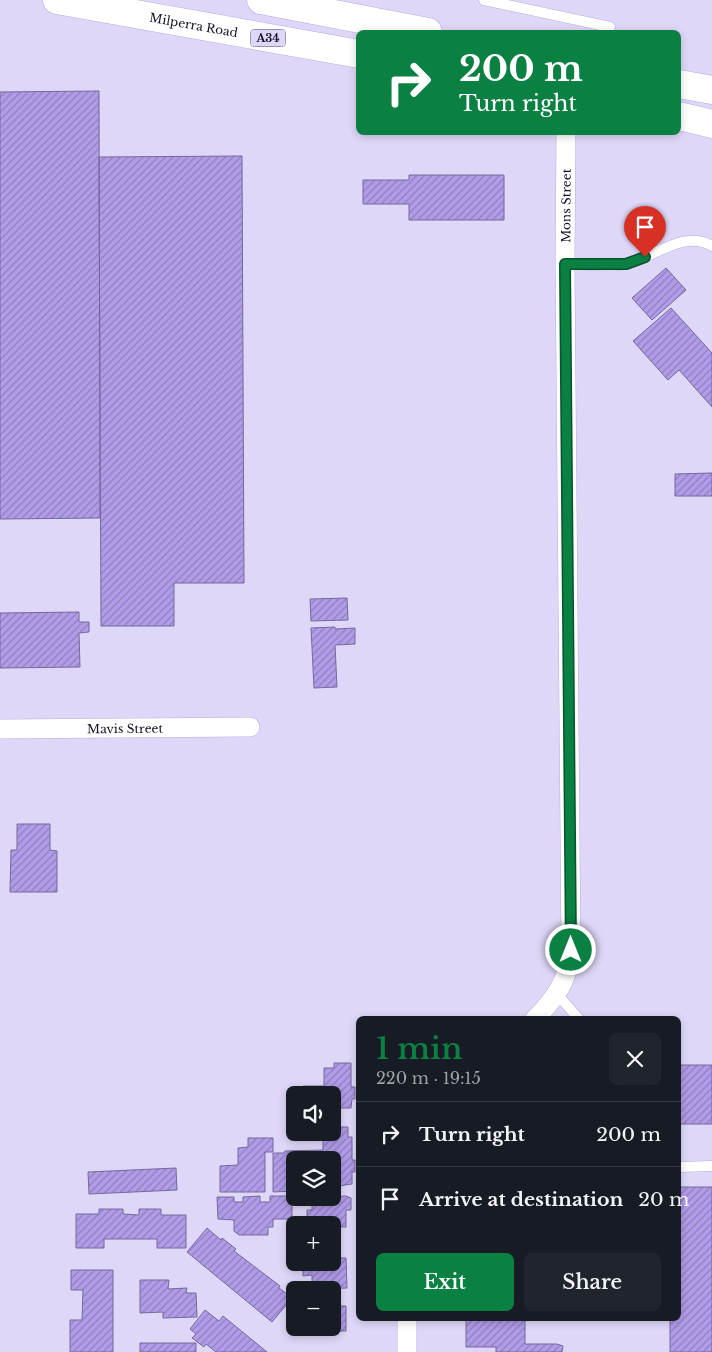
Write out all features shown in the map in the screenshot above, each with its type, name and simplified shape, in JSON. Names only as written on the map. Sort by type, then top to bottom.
[{"type":"highway","name":"Milperra Road","points":[[57,0],[356,53]]},
{"type":"highway","points":[[261,0],[327,6],[420,30]]},
{"type":"highway","points":[[681,84],[712,90]]},
{"type":"highway","points":[[681,116],[712,124]]},
{"type":"street","name":"Mons Street","points":[[538,1016],[557,994],[567,974],[571,944],[565,264],[566,135]]},
{"type":"street","name":"Mavis Street","points":[[0,730],[250,727]]},
{"type":"street","points":[[407,1321],[407,1352]]},
{"type":"lane","points":[[484,0],[610,27]]},
{"type":"lane","points":[[565,264],[626,264],[690,240],[704,241],[712,246]]},
{"type":"lane","points":[[557,994],[576,1016]]},
{"type":"lane","points":[[681,1167],[712,1166]]},
{"type":"building","points":[[99,91],[100,518],[0,519],[0,92]]},
{"type":"building","points":[[242,156],[244,583],[174,583],[174,626],[101,626],[99,157]]},
{"type":"building","points":[[409,175],[504,175],[504,220],[409,220],[409,204],[363,204],[363,180],[409,180]]},
{"type":"building","points":[[666,268],[686,290],[652,320],[632,298]]},
{"type":"building","points":[[671,308],[712,353],[712,407],[679,370],[668,380],[633,341]]},
{"type":"building","points":[[712,473],[712,496],[675,496],[675,474]]},
{"type":"building","points":[[347,598],[348,620],[311,621],[310,599]]},
{"type":"building","points":[[79,612],[79,622],[89,622],[89,632],[79,633],[80,667],[0,668],[0,613]]},
{"type":"building","points":[[335,627],[335,629],[355,628],[355,644],[335,645],[337,687],[314,688],[311,628]]},
{"type":"building","points":[[17,824],[50,824],[50,850],[57,851],[57,892],[10,892],[11,850],[17,850]]},
{"type":"building","points":[[334,1063],[351,1063],[351,1087],[355,1087],[355,1099],[352,1099],[351,1108],[341,1108],[341,1086],[324,1086],[324,1068],[334,1068]]},
{"type":"building","points":[[681,1065],[712,1065],[712,1124],[681,1124]]},
{"type":"building","points":[[341,1127],[348,1127],[348,1137],[352,1137],[352,1160],[355,1160],[352,1184],[341,1186],[341,1151],[286,1151],[286,1191],[273,1192],[273,1153],[284,1153],[285,1151],[323,1150],[323,1141],[341,1141]]},
{"type":"building","points":[[248,1138],[273,1138],[273,1152],[265,1152],[265,1192],[220,1192],[220,1166],[238,1165],[238,1148],[248,1147]]},
{"type":"building","points":[[176,1168],[177,1190],[89,1194],[88,1172]]},
{"type":"building","points":[[681,1187],[712,1187],[712,1352],[670,1352],[670,1321],[681,1321]]},
{"type":"building","points":[[260,1196],[260,1202],[270,1202],[270,1196],[286,1196],[286,1206],[292,1206],[292,1216],[286,1216],[286,1219],[273,1219],[273,1227],[268,1227],[268,1235],[239,1235],[234,1231],[234,1220],[218,1219],[217,1197],[234,1197],[234,1202],[243,1202],[243,1197]]},
{"type":"building","points":[[341,1196],[351,1198],[351,1210],[346,1210],[346,1227],[341,1227],[341,1216],[307,1216],[307,1210],[312,1210],[312,1206],[341,1206]]},
{"type":"building","points":[[99,1209],[123,1209],[123,1214],[139,1215],[139,1209],[161,1209],[161,1215],[186,1215],[186,1248],[157,1248],[157,1239],[104,1239],[104,1248],[76,1248],[76,1214],[99,1214]]},
{"type":"building","points":[[207,1228],[221,1240],[222,1238],[236,1249],[234,1251],[280,1286],[279,1288],[286,1293],[286,1305],[272,1322],[187,1252]]},
{"type":"building","points":[[341,1258],[346,1258],[347,1288],[341,1288],[341,1281],[312,1281],[312,1275],[303,1276],[303,1271],[341,1271]]},
{"type":"building","points":[[71,1270],[113,1270],[113,1352],[70,1352],[70,1320],[82,1320],[83,1290],[71,1290]]},
{"type":"building","points":[[140,1280],[169,1280],[168,1289],[187,1288],[186,1293],[196,1293],[197,1317],[163,1318],[163,1312],[140,1313]]},
{"type":"building","points":[[341,1306],[346,1306],[346,1331],[341,1331]]},
{"type":"building","points":[[205,1310],[219,1321],[223,1316],[267,1352],[216,1352],[206,1344],[204,1347],[192,1338],[196,1334],[190,1329]]},
{"type":"building","points":[[466,1321],[525,1321],[525,1344],[557,1344],[563,1346],[562,1352],[496,1352],[496,1347],[466,1347]]},
{"type":"building","points":[[140,1343],[196,1343],[196,1352],[140,1352]]},
{"type":"route","points":[[571,950],[565,264],[626,264],[645,257]]}]
